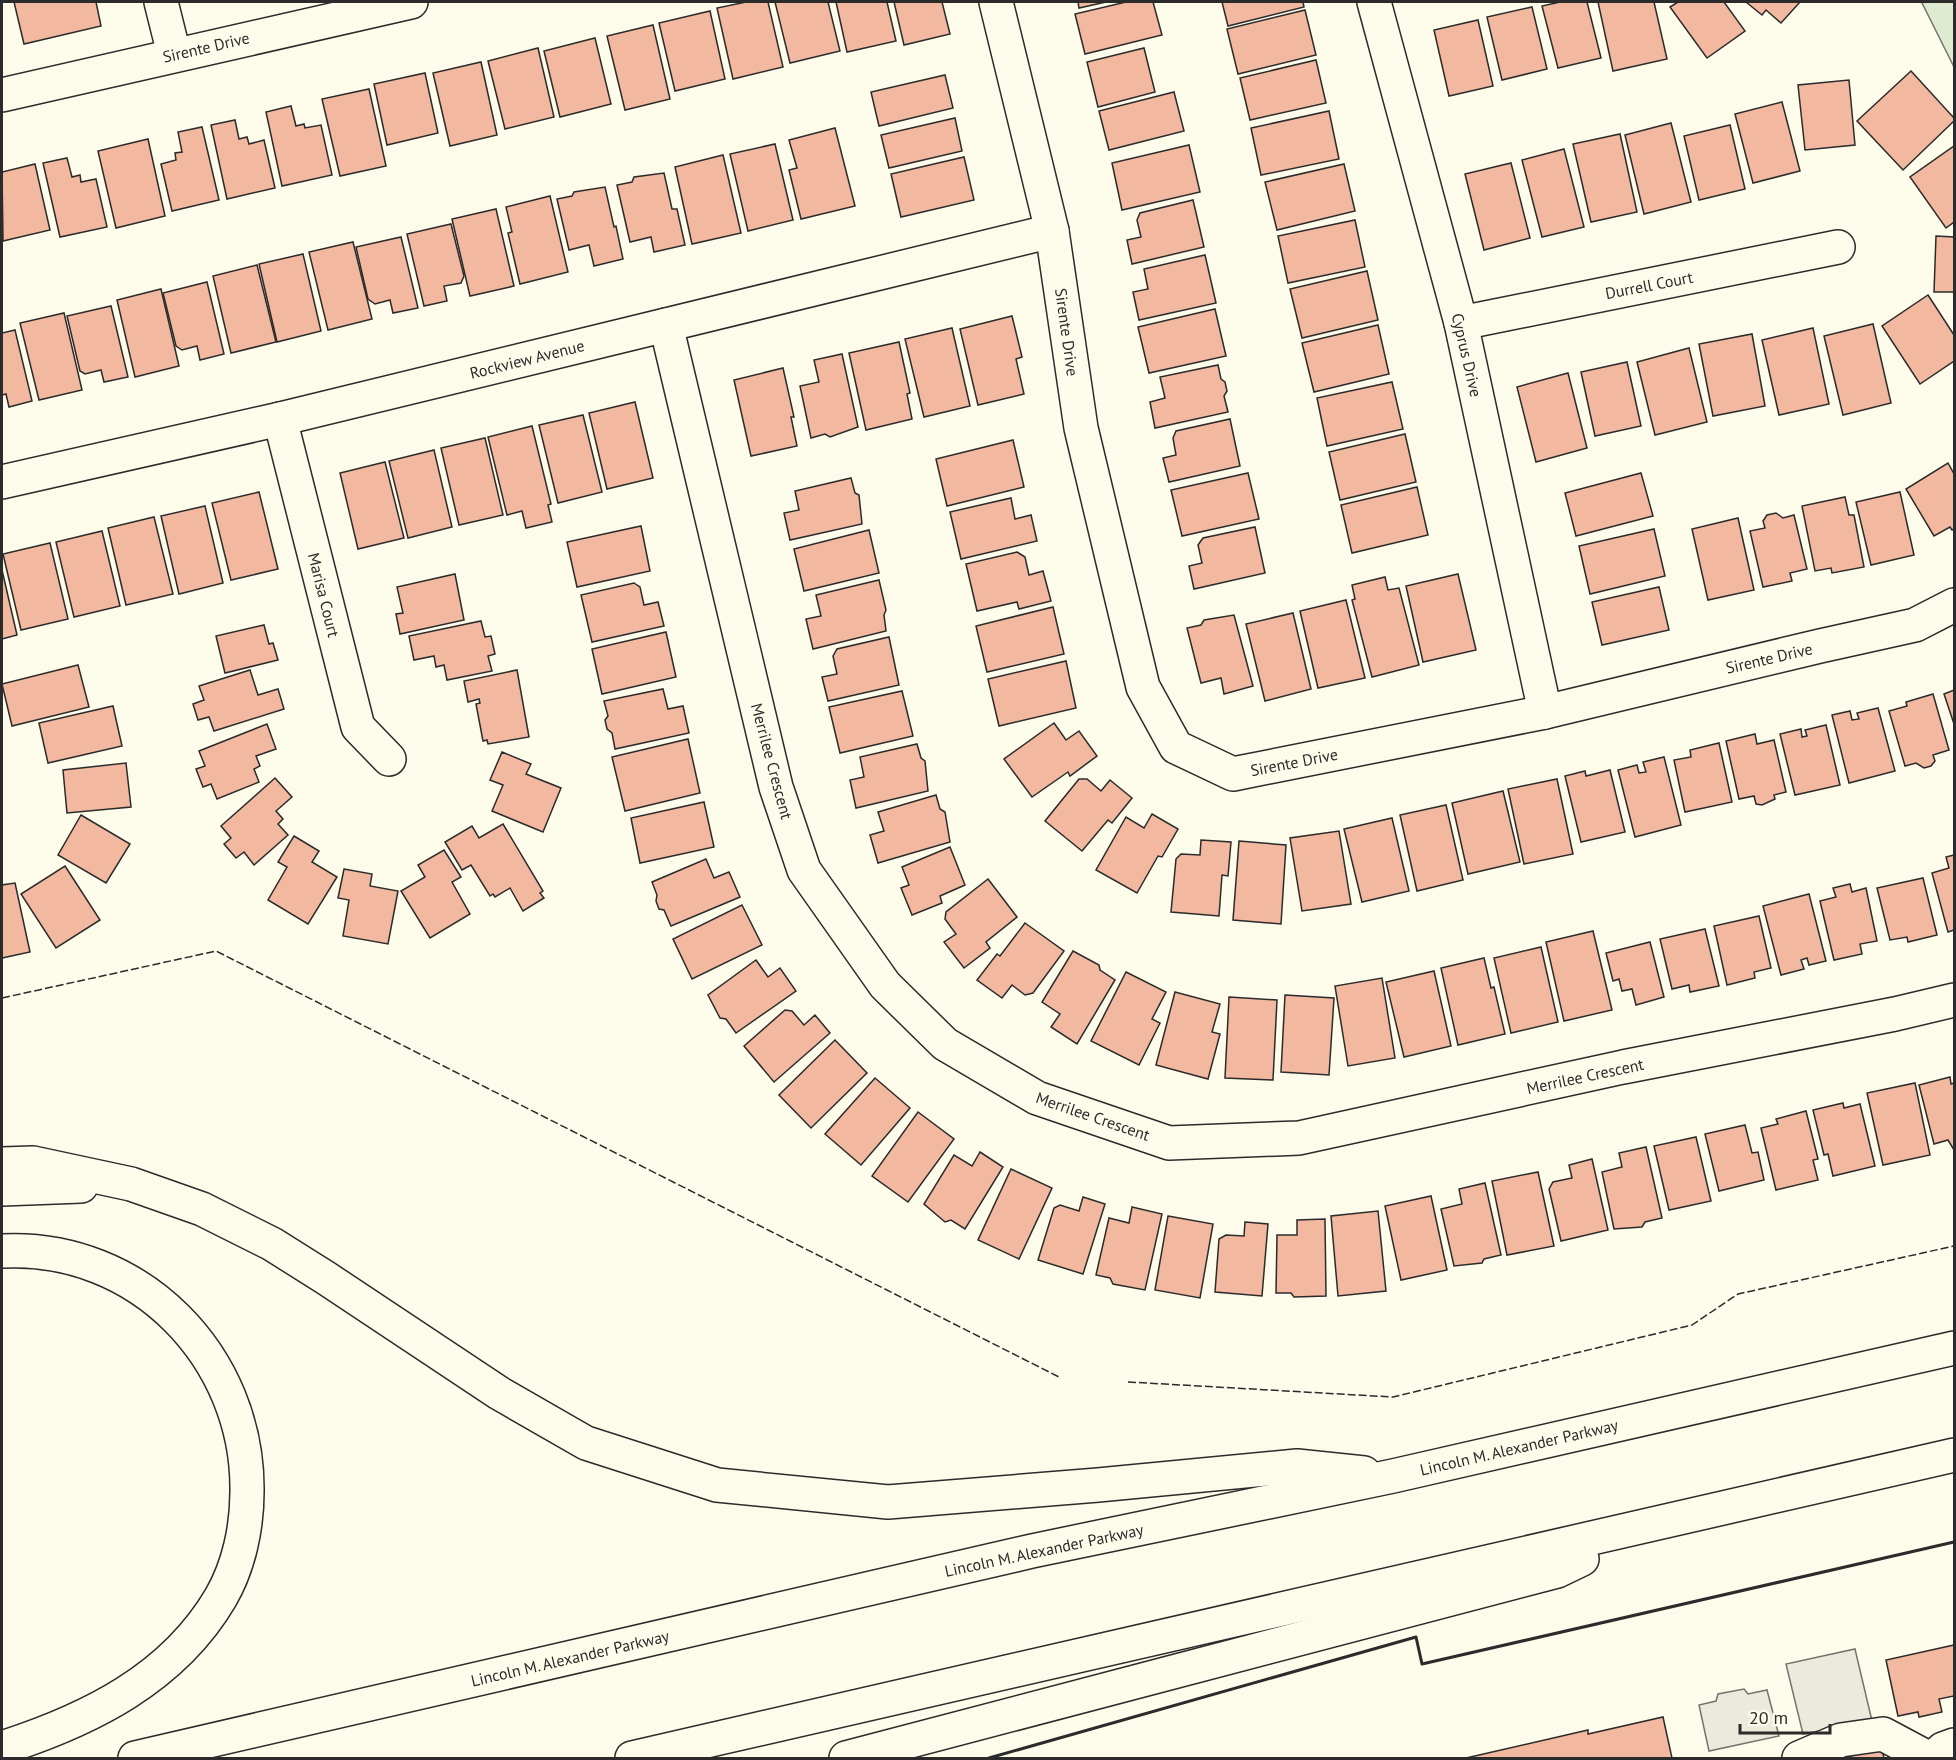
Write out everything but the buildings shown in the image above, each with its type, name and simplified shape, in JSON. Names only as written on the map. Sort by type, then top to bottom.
[{"type":"main road","points":[[161,2],[174,54]]},
{"type":"main road","name":"Sirente Drive","points":[[2,95],[174,54],[411,2]]},
{"type":"main road","name":"Sirente Drive","points":[[996,2],[1052,231],[1081,428],[1143,687],[1176,747],[1233,774],[1545,712],[1820,646],[1916,626],[1954,605]]},
{"type":"main road","name":"Cyprus Drive","points":[[1374,2],[1461,323],[1545,712]]},
{"type":"main road","name":"Rockview Avenue","points":[[2,482],[280,419],[1052,231]]},
{"type":"main road","name":"Durrell Court","points":[[1461,323],[1838,247]]},
{"type":"main road","name":"Merrilee Crescent","points":[[666,325],[776,787],[804,870],[885,985],[945,1044],[1036,1098],[1170,1143],[1299,1138],[1623,1067],[1895,1014],[1954,1000]]},
{"type":"main road","name":"Marisa Court","points":[[280,419],[357,727],[389,759]]},
{"type":"main road","points":[[2,1164],[33,1163],[131,1184],[202,1209],[272,1244],[417,1337],[499,1393],[586,1443],[717,1485],[888,1502],[1297,1466],[1393,1476]]},
{"type":"main road","points":[[2,1189],[131,1184]]},
{"type":"main road","points":[[2,1251],[39,1252],[80,1259],[146,1292],[178,1318],[205,1351],[228,1392],[242,1431],[248,1472],[247,1516],[239,1554],[222,1596],[195,1635],[160,1670],[124,1695],[77,1719],[2,1748]]},
{"type":"main road","name":"Lincoln M. Alexander Parkway","points":[[135,1758],[1032,1551],[1393,1476],[1954,1348]]},
{"type":"main road","points":[[632,1758],[1954,1455]]},
{"type":"main road","points":[[846,1758],[1557,1571],[1651,1526]]},
{"type":"main road","points":[[1799,1758],[1841,1740],[1883,1734],[1928,1758]]},
{"type":"main road","points":[[1933,1758],[1942,1749],[1954,1745]]},
{"type":"green space","points":[[1954,2],[1954,67],[1922,3]]},
{"type":"shaded area","points":[[1855,1649],[1872,1721],[1803,1734],[1786,1664]]},
{"type":"shaded area","points":[[1744,1689],[1748,1694],[1767,1690],[1779,1736],[1709,1751],[1699,1705],[1716,1701],[1718,1694]]},
{"type":"fence","points":[[2,998],[216,951],[1061,1378]]},
{"type":"fence","points":[[1128,1382],[1393,1397],[1692,1325],[1738,1294],[1954,1246]]},
{"type":"wall","points":[[989,1758],[1416,1637],[1422,1664],[1954,1542]]}]
